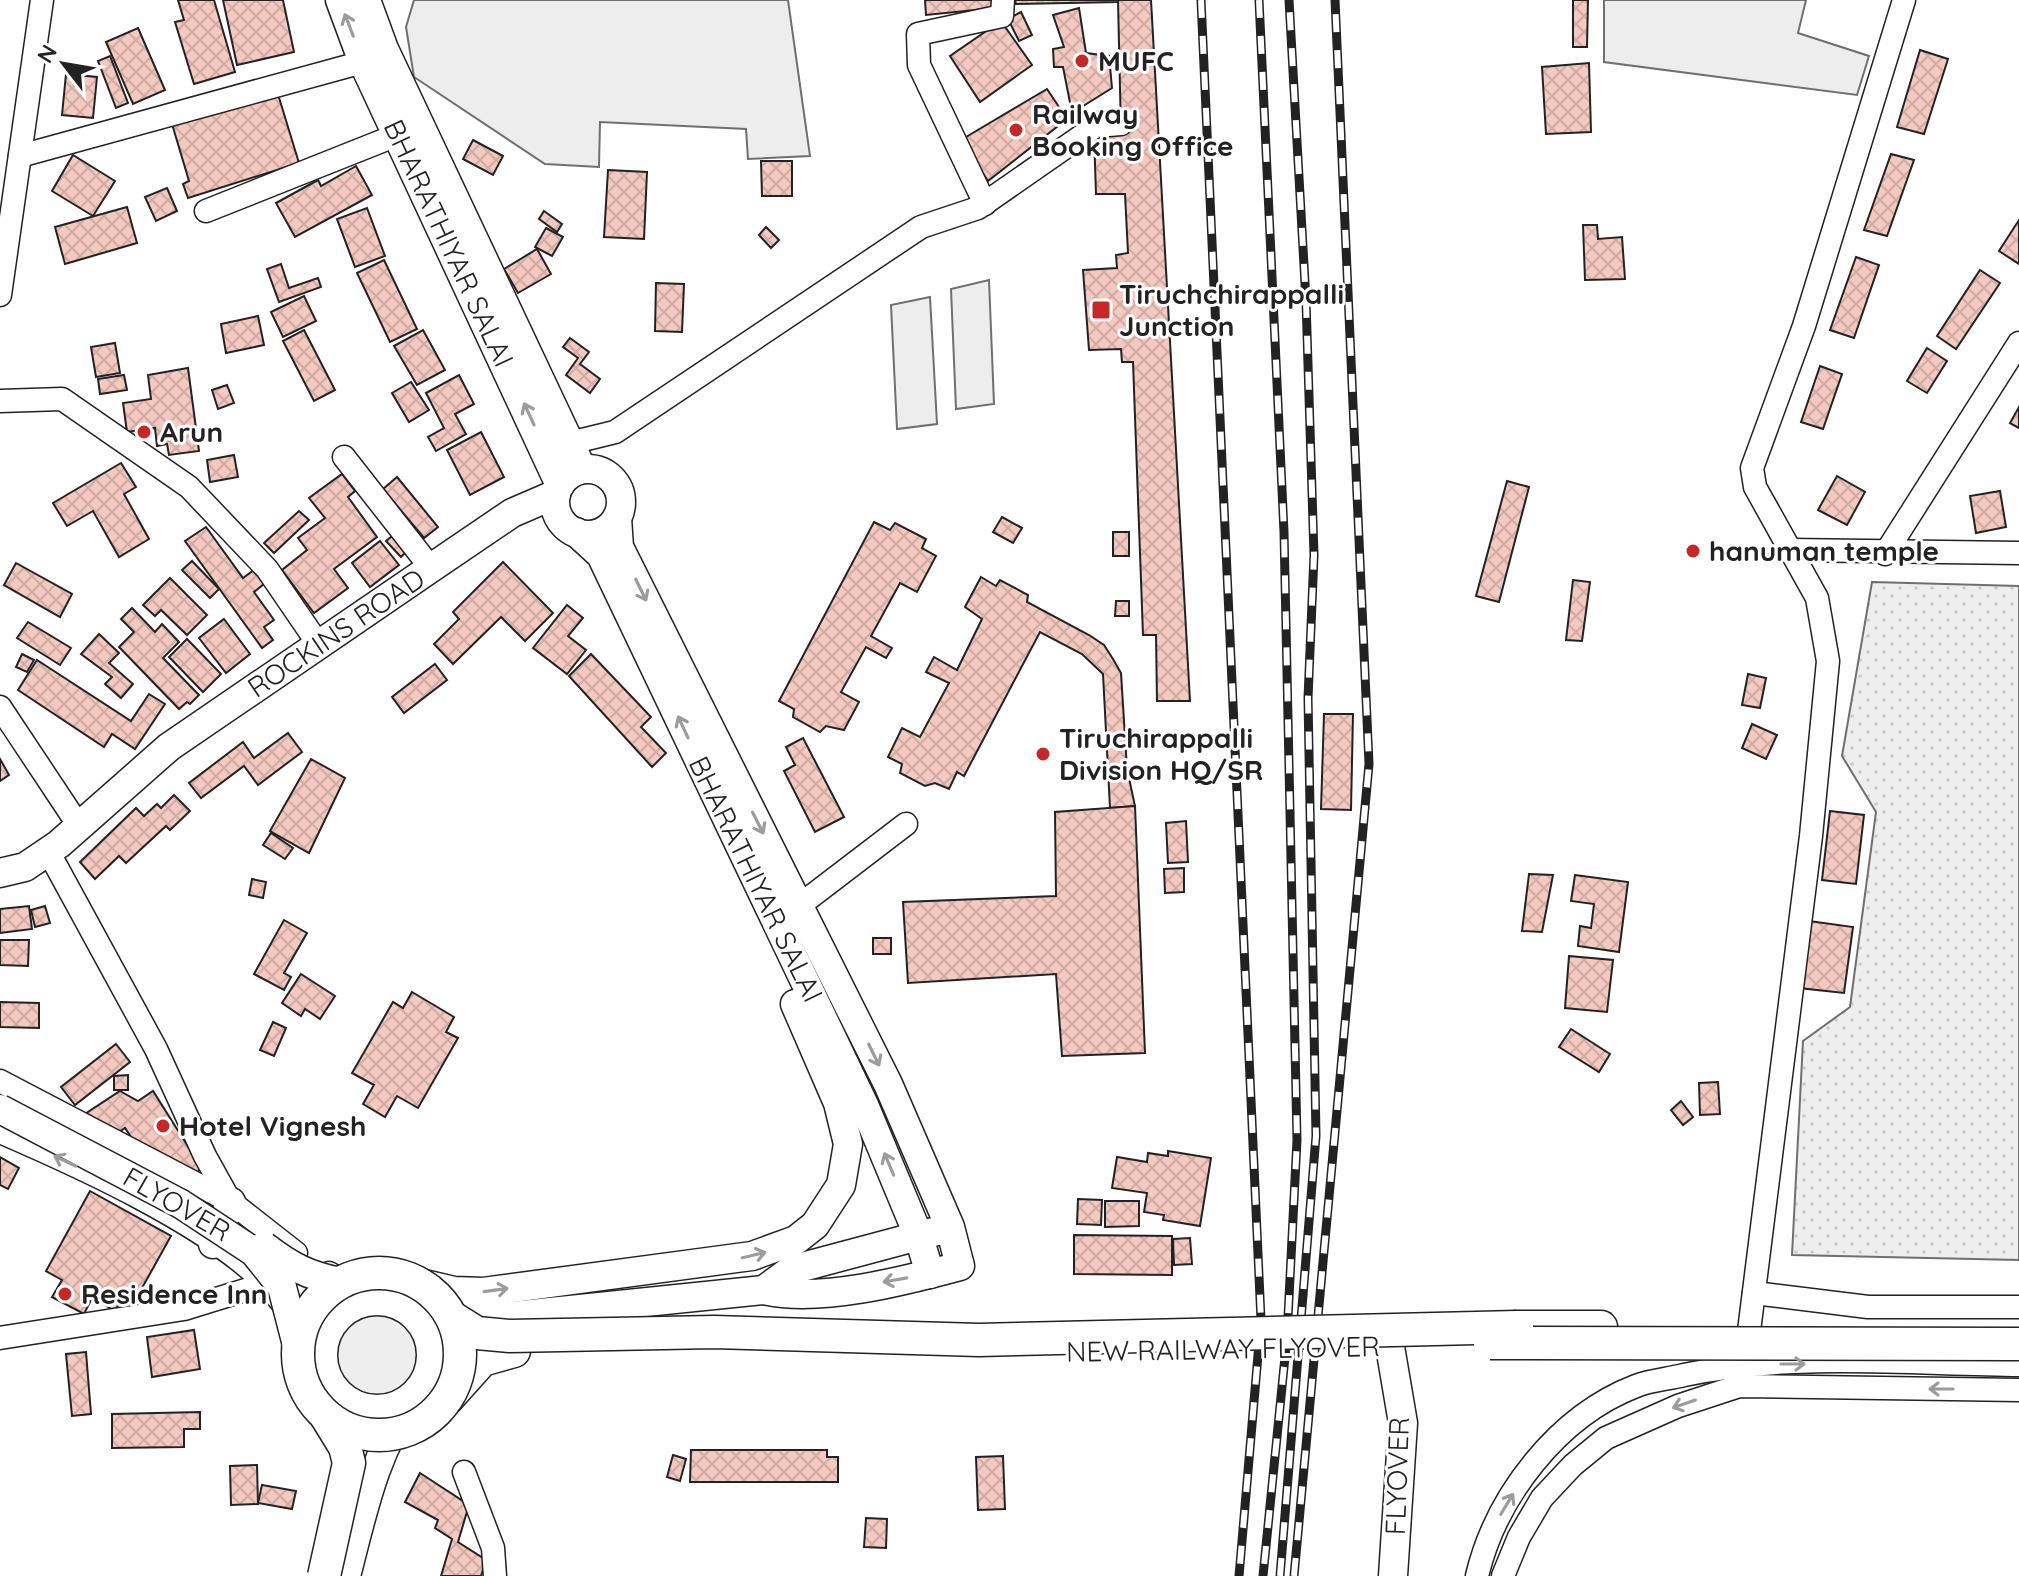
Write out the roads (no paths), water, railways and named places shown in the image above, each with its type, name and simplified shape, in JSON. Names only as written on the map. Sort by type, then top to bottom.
[{"type":"highway","points":[[324,1576],[349,1463],[326,1415],[310,1396],[300,1374],[316,1362],[305,1322],[319,1299],[341,1282],[367,1273],[394,1273],[398,1296],[438,1297],[453,1318],[460,1359],[432,1386]]},
{"type":"highway","name":"NEW RAILWAY FLYOVER","points":[[453,1318],[477,1333],[510,1336],[714,1332],[979,1340],[1398,1337],[2019,1344]]},
{"type":"highway","name":"NEW RAILWAY FLYOVER","points":[[393,1434],[414,1427],[432,1415],[432,1386],[482,1360],[514,1351],[686,1348],[996,1354],[1398,1337],[1517,1327],[2019,1326]]},
{"type":"highway","points":[[326,1415],[347,1429],[369,1434],[393,1434]]},
{"type":"highway","points":[[337,1576],[362,1474],[378,1447],[393,1434]]},
{"type":"main road","name":"BHARATHIYAR SALAI","points":[[340,0],[363,62],[566,499],[601,555],[864,1105],[919,1237],[930,1274],[960,1266],[950,1227],[888,1084],[619,547],[617,518],[621,507],[617,486],[601,471],[566,499]]},
{"type":"main road","name":"BHARATHIYAR SALAI","points":[[366,0],[384,49],[570,443],[566,499]]},
{"type":"main road","points":[[566,499],[595,534],[617,518]]},
{"type":"main road","name":"ROCKINS ROAD","points":[[0,873],[25,867],[48,851],[169,747],[512,513],[566,499]]},
{"type":"main road","name":"ROCKINS ROAD","points":[[125,786],[172,764],[411,597],[566,499]]},
{"type":"main road","points":[[432,1386],[389,1408],[370,1409],[345,1398],[316,1362],[324,1341],[343,1313],[359,1304],[398,1296],[483,1292],[752,1256],[796,1240],[815,1225],[841,1185],[847,1163],[845,1123],[779,967],[780,932]]},
{"type":"main road","name":"FLYOVER","points":[[0,1095],[215,1209],[292,1268],[309,1276],[341,1282]]},
{"type":"main road","name":"FLYOVER","points":[[0,1109],[181,1204],[254,1252],[282,1287],[345,1436],[315,1576]]},
{"type":"main road","points":[[213,1244],[231,1202]]},
{"type":"main road","points":[[764,1290],[791,1270],[950,1227]]},
{"type":"main road","points":[[398,1296],[465,1319],[764,1290],[789,1295],[930,1274]]},
{"type":"main road","points":[[398,1296],[421,1323],[429,1338],[432,1386]]},
{"type":"main road","points":[[346,1576],[372,1472],[393,1426],[432,1386],[461,1333],[501,1317]]},
{"type":"main road","name":"FLYOVER","points":[[1393,1576],[1403,1423],[1398,1337]]},
{"type":"main road","name":"FLYOVER","points":[[1398,1337],[1415,1422],[1409,1576]]},
{"type":"street","points":[[0,295],[42,0]]},
{"type":"street","points":[[985,204],[919,65],[918,34],[1002,16],[1003,0]]},
{"type":"street","points":[[1739,1386],[1745,1363],[1811,836],[1828,661],[1817,598],[1755,487],[1752,468],[1804,326],[1904,0]]},
{"type":"street","points":[[20,156],[363,62]]},
{"type":"street","points":[[570,443],[615,432],[921,227],[985,204],[1096,126],[1121,124]]},
{"type":"street","points":[[206,211],[397,135]]},
{"type":"street","points":[[1885,554],[2019,343]]},
{"type":"street","points":[[0,401],[62,399],[189,487],[267,569],[319,645]]},
{"type":"street","points":[[344,457],[431,568]]},
{"type":"street","points":[[1790,550],[1885,554],[2019,553]]},
{"type":"street","points":[[0,707],[79,826]]},
{"type":"street","points":[[800,905],[906,824]]},
{"type":"street","points":[[48,851],[156,1049],[205,1156],[231,1202]]},
{"type":"street","points":[[0,1081],[231,1202],[310,1263],[398,1296]]},
{"type":"street","points":[[0,1132],[96,1176],[213,1244],[265,1284],[288,1309],[316,1362]]},
{"type":"street","points":[[0,1338],[184,1309],[265,1284]]},
{"type":"street","points":[[1754,1293],[1868,1307],[2019,1307]]},
{"type":"street","points":[[1477,1576],[1494,1527],[1523,1478],[1556,1438],[1600,1405],[1637,1386],[1745,1363],[2019,1365]]},
{"type":"street","points":[[1503,1576],[1519,1537],[1542,1498],[1606,1438],[1640,1420],[1739,1386],[2019,1390]]},
{"type":"street","points":[[464,1472],[493,1548],[495,1576]]},
{"type":"railway","points":[[1201,0],[1261,1320],[1239,1576]]},
{"type":"railway","points":[[1259,0],[1284,532],[1297,1140],[1287,1337],[1263,1576]]},
{"type":"railway","points":[[1280,1576],[1316,1136],[1308,698],[1314,555],[1306,301],[1289,0]]},
{"type":"railway","points":[[1294,1576],[1369,764],[1335,0]]},
{"type":"place","name":"MUFC","points":[[1082,61]]},
{"type":"place","name":"Railway Booking Office","points":[[1016,130]]},
{"type":"place","name":"Tiruchchirappalli Junction","points":[[1101,310]]},
{"type":"place","name":"Arun","points":[[144,432]]},
{"type":"place","name":"hanuman temple","points":[[1693,551]]},
{"type":"place","name":"Tiruchirappalli Division HQ/SR","points":[[1043,754]]},
{"type":"place","name":"Hotel Vignesh","points":[[163,1126]]},
{"type":"place","name":"Residence Inn","points":[[65,1294]]}]
